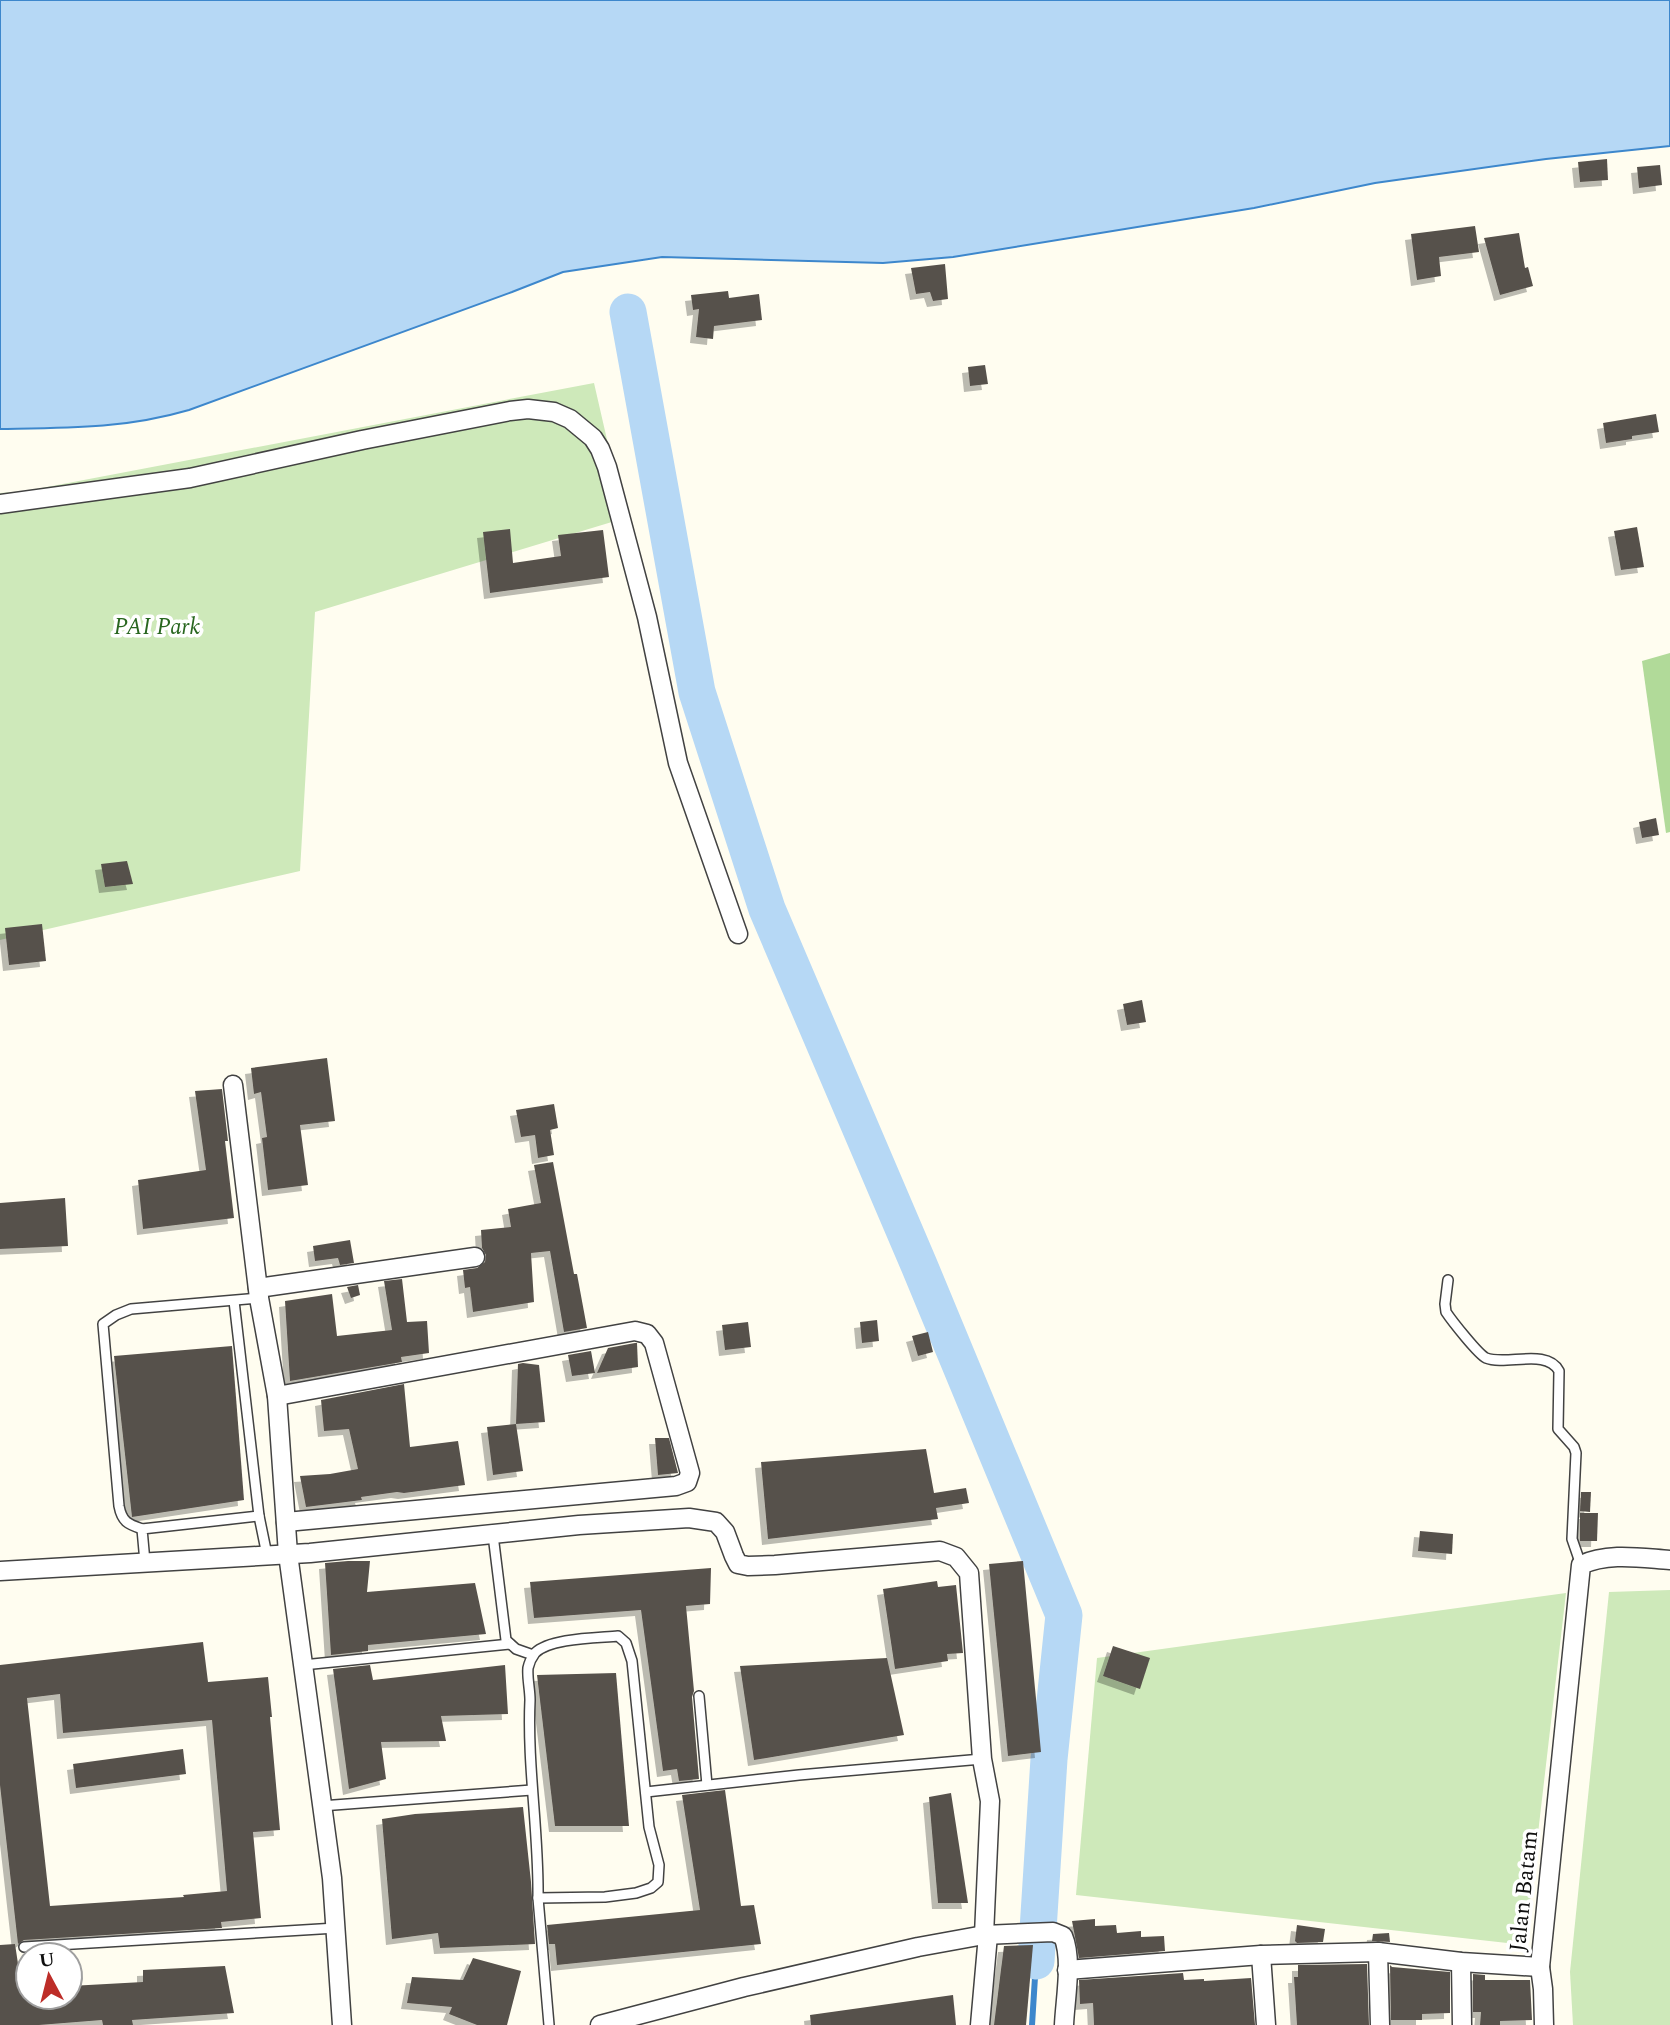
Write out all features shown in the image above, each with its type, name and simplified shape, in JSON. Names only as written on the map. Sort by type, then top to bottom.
[{"type":"street","points":[[0,504],[190,478],[510,411],[541,409],[570,419],[593,438],[607,467],[647,617],[678,763],[738,934]]},
{"type":"street","points":[[233,1085],[259,1293],[276,1396],[288,1554],[332,1878],[342,2025]]},
{"type":"street","points":[[259,1293],[475,1257]]},
{"type":"street","points":[[276,1396],[635,1331],[647,1334],[654,1343],[690,1473],[687,1482],[676,1486],[286,1522]]},
{"type":"street","points":[[0,1571],[288,1554],[579,1525],[689,1518],[716,1522],[725,1532],[738,1564],[748,1566],[940,1551],[956,1557],[969,1573],[982,1759],[990,1801],[980,2025]]},
{"type":"street","points":[[1581,1564],[1618,1557],[1670,1560]]},
{"type":"street","name":"Jalan Batam","points":[[1068,1970],[1261,1955],[1378,1952],[1461,1962],[1540,1967],[1581,1564]]},
{"type":"street","points":[[600,2025],[835,1965],[986,1935],[1014,1932],[1053,1932],[1063,1936],[1068,1970],[1064,2025]]},
{"type":"street","points":[[1378,1952],[1380,2025]]},
{"type":"street","points":[[1261,1955],[1266,2025]]},
{"type":"street","points":[[1461,1962],[1462,2025]]},
{"type":"street","points":[[1540,1967],[1544,2025]]},
{"type":"lane","points":[[1448,1280],[1446,1312],[1482,1355],[1491,1359],[1546,1360],[1559,1371],[1558,1429],[1576,1453],[1572,1539],[1581,1564]]},
{"type":"lane","points":[[259,1293],[234,1301],[131,1309],[116,1314],[103,1324],[119,1506],[125,1523],[142,1529],[259,1516]]},
{"type":"lane","points":[[234,1301],[259,1516],[267,1555]]},
{"type":"lane","points":[[142,1529],[145,1562]]},
{"type":"lane","points":[[493,1535],[506,1640],[516,1649],[533,1655]]},
{"type":"lane","points":[[538,1898],[605,1897],[636,1893],[651,1888],[657,1882],[660,1865],[649,1827],[632,1661],[626,1643],[618,1636],[577,1639],[542,1648],[533,1655],[528,1669],[532,1790],[539,1865],[538,1898],[549,2025]]},
{"type":"lane","points":[[303,1665],[510,1644]]},
{"type":"lane","points":[[699,1696],[707,1785]]},
{"type":"lane","points":[[646,1792],[982,1759]]},
{"type":"lane","points":[[321,1806],[532,1790]]},
{"type":"lane","points":[[84,1943],[336,1928]]},
{"type":"green space","name":"PAI Park","points":[[594,383],[625,518],[315,612],[300,871],[0,940],[0,493],[26,491]]},
{"type":"green space","points":[[1670,653],[1670,832],[1666,833],[1642,661]]},
{"type":"green space","points":[[1670,1590],[1670,2025],[1573,2025],[1570,1972],[1609,1592]]},
{"type":"green space","points":[[1566,1593],[1525,1945],[1076,1895],[1097,1658]]},
{"type":"water","points":[[0,0],[1670,0],[1670,146],[1546,159],[1375,183],[1254,208],[953,257],[883,263],[662,257],[563,272],[189,410],[118,424],[0,429]]},
{"type":"building","points":[[1607,159],[1608,180],[1580,182],[1578,162]]},
{"type":"building","points":[[1660,165],[1662,185],[1639,188],[1637,167]]},
{"type":"building","points":[[1475,226],[1479,252],[1439,257],[1441,276],[1417,280],[1411,234]]},
{"type":"building","points":[[1519,233],[1525,268],[1528,267],[1533,286],[1500,295],[1484,238]]},
{"type":"building","points":[[945,264],[948,299],[933,301],[930,292],[916,294],[911,268]]},
{"type":"building","points":[[728,291],[729,298],[759,294],[762,320],[714,326],[713,339],[696,337],[699,309],[693,310],[691,295]]},
{"type":"building","points":[[985,365],[988,384],[970,386],[968,367]]},
{"type":"building","points":[[1656,414],[1659,432],[1606,443],[1603,423]]},
{"type":"building","points":[[1637,527],[1644,567],[1621,570],[1614,531]]},
{"type":"building","points":[[510,529],[513,563],[561,556],[558,535],[603,530],[609,577],[490,593],[483,532]]},
{"type":"building","points":[[1656,818],[1659,835],[1642,838],[1639,822]]},
{"type":"building","points":[[127,861],[133,884],[105,887],[101,864]]},
{"type":"building","points":[[42,924],[46,961],[9,965],[5,928]]},
{"type":"building","points":[[1142,1000],[1146,1022],[1127,1025],[1123,1004]]},
{"type":"building","points":[[327,1058],[335,1121],[300,1125],[308,1185],[268,1190],[262,1138],[267,1137],[261,1092],[254,1094],[251,1068]]},
{"type":"building","points":[[222,1089],[234,1218],[143,1229],[138,1180],[206,1170],[195,1091]]},
{"type":"building","points":[[554,1104],[558,1128],[550,1130],[554,1155],[538,1158],[535,1135],[521,1137],[516,1110]]},
{"type":"building","points":[[553,1162],[587,1328],[564,1332],[550,1251],[531,1253],[534,1302],[473,1312],[470,1287],[465,1288],[463,1270],[477,1268],[485,1262],[481,1230],[511,1227],[508,1209],[541,1203],[534,1165]]},
{"type":"building","points":[[65,1198],[68,1246],[0,1249],[0,1203]]},
{"type":"building","points":[[350,1240],[354,1263],[340,1265],[338,1258],[315,1261],[313,1246]]},
{"type":"building","points":[[402,1279],[407,1322],[427,1321],[429,1353],[401,1357],[402,1362],[290,1381],[285,1301],[332,1294],[337,1336],[392,1330],[384,1281]]},
{"type":"building","points":[[358,1285],[360,1295],[351,1298],[347,1287]]},
{"type":"building","points":[[877,1320],[879,1341],[862,1343],[860,1322]]},
{"type":"building","points":[[748,1322],[751,1347],[725,1350],[722,1325]]},
{"type":"building","points":[[928,1332],[933,1352],[918,1356],[912,1336]]},
{"type":"building","points":[[637,1343],[638,1367],[597,1373],[608,1348]]},
{"type":"building","points":[[232,1346],[244,1500],[132,1517],[114,1356]]},
{"type":"building","points":[[591,1351],[595,1373],[572,1376],[568,1355]]},
{"type":"building","points":[[518,1364],[539,1365],[545,1422],[516,1424]]},
{"type":"building","points":[[404,1384],[410,1447],[458,1441],[465,1485],[397,1492],[361,1497],[362,1500],[306,1507],[300,1476],[358,1469],[349,1429],[324,1431],[321,1400]]},
{"type":"building","points":[[516,1424],[523,1471],[493,1475],[487,1427]]},
{"type":"building","points":[[655,1438],[669,1438],[678,1473],[658,1475]]},
{"type":"building","points":[[926,1449],[934,1493],[966,1488],[969,1503],[936,1508],[938,1519],[768,1539],[761,1462]]},
{"type":"building","points":[[1581,1492],[1591,1492],[1590,1512],[1580,1511]]},
{"type":"building","points":[[1580,1513],[1598,1513],[1597,1541],[1580,1541]]},
{"type":"building","points":[[1420,1531],[1453,1534],[1452,1554],[1418,1551]]},
{"type":"building","points":[[370,1561],[367,1592],[475,1583],[486,1634],[368,1645],[368,1651],[331,1655],[325,1563]]},
{"type":"building","points":[[1023,1561],[1041,1752],[1008,1756],[989,1564]]},
{"type":"building","points":[[711,1568],[710,1604],[686,1606],[699,1779],[679,1781],[677,1769],[663,1771],[641,1610],[534,1618],[530,1582]]},
{"type":"building","points":[[937,1581],[938,1587],[956,1585],[963,1653],[947,1654],[948,1661],[895,1669],[883,1589]]},
{"type":"building","points":[[203,1642],[208,1682],[268,1677],[280,1830],[253,1832],[261,1918],[221,1922],[222,1928],[18,1941],[0,1785],[0,1665]],"holes":[[[60,1694],[63,1733],[212,1720],[227,1891],[183,1895],[184,1897],[50,1906],[27,1698]]]},
{"type":"building","points":[[1113,1646],[1150,1658],[1140,1689],[1103,1676]]},
{"type":"building","points":[[887,1658],[904,1735],[754,1760],[740,1666]]},
{"type":"building","points":[[370,1665],[373,1680],[505,1665],[508,1714],[441,1716],[446,1741],[381,1742],[386,1779],[349,1789],[333,1669]]},
{"type":"building","points":[[616,1673],[629,1826],[555,1826],[537,1675]]},
{"type":"building","points":[[183,1749],[186,1774],[76,1788],[73,1764]]},
{"type":"building","points":[[725,1790],[741,1906],[754,1905],[761,1944],[557,1965],[555,1944],[549,1944],[547,1925],[700,1910],[682,1795]]},
{"type":"building","points":[[951,1793],[968,1903],[938,1903],[929,1797]]},
{"type":"building","points":[[523,1807],[535,1944],[440,1948],[438,1933],[392,1939],[382,1819],[415,1814]]},
{"type":"building","points":[[1095,1919],[1095,1926],[1116,1925],[1117,1933],[1141,1931],[1141,1937],[1164,1936],[1165,1951],[1079,1958],[1072,1921]]},
{"type":"building","points":[[1297,1925],[1325,1929],[1323,1942],[1297,1943]]},
{"type":"building","points":[[1389,1933],[1390,1942],[1372,1941],[1373,1934]]},
{"type":"building","points":[[14,1944],[14,2011],[84,2011],[84,1985],[143,1982],[143,1970],[225,1966],[234,2013],[132,2020],[133,2025],[103,2025],[102,2020],[0,2025],[0,1945]]},
{"type":"building","points":[[1033,1945],[1026,2025],[994,2025],[1004,1946]]},
{"type":"building","points":[[473,1958],[521,1971],[507,2025],[477,2025],[449,2014],[452,2007],[407,2003],[412,1977],[463,1980]]},
{"type":"building","points":[[1367,1964],[1369,2025],[1297,2025],[1294,1977],[1298,1977],[1298,1965]]},
{"type":"building","points":[[1390,1965],[1450,1972],[1450,2013],[1422,2014],[1422,2020],[1391,2020]]},
{"type":"building","points":[[1183,1973],[1184,1980],[1251,1978],[1255,2025],[1094,2025],[1093,2003],[1080,2004],[1079,1980]]},
{"type":"building","points":[[1473,1974],[1485,1975],[1485,1980],[1530,1980],[1532,2020],[1480,2025],[1481,2012],[1473,2012]]},
{"type":"building","points":[[953,1995],[956,2025],[811,2025],[810,2015]]},
{"type":"waterway","points":[[628,312],[697,692],[767,909],[1064,1615],[1049,1759],[1036,1961]]},
{"type":"waterway","points":[[1032,2025],[1036,1961]]}]
